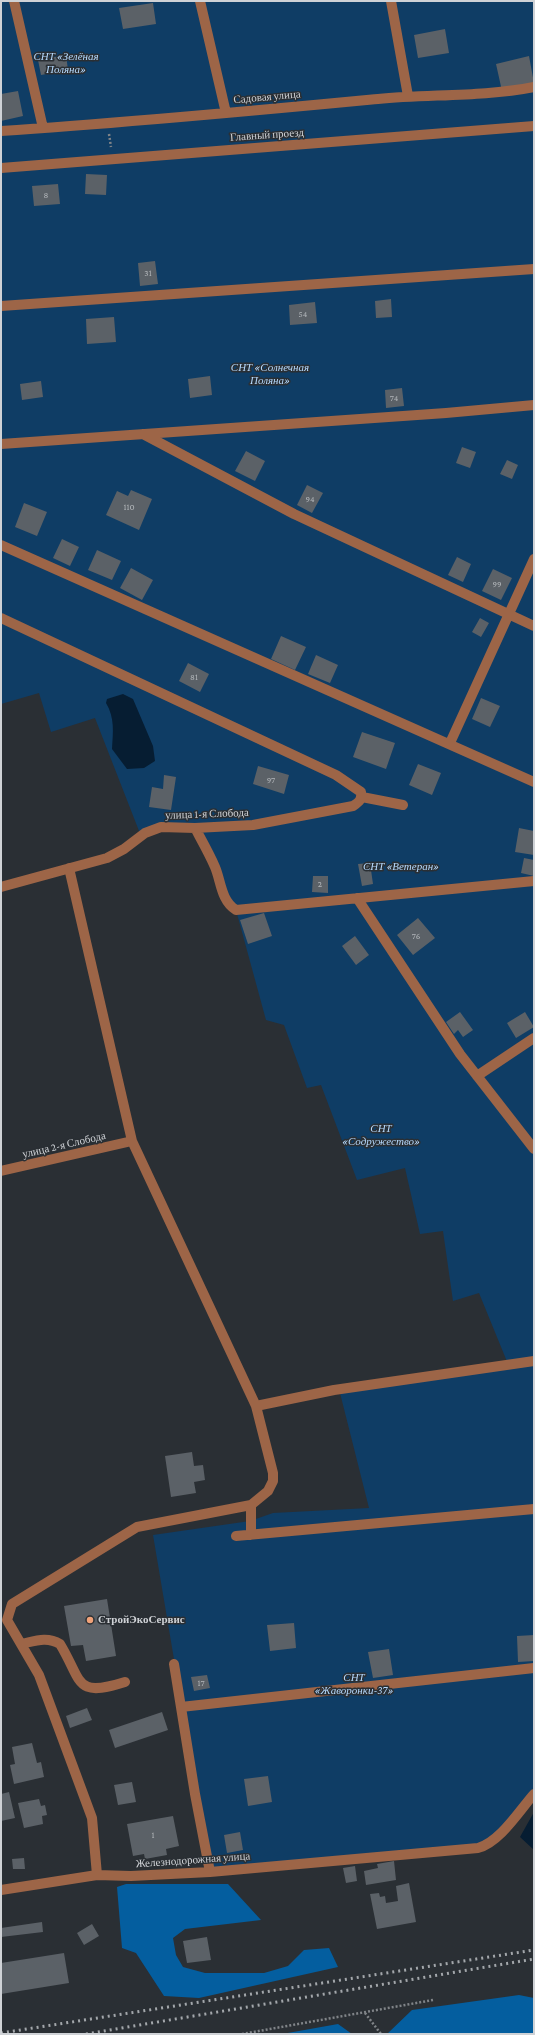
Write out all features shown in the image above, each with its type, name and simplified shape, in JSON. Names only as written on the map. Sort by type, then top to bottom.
[{"type":"street","points":[[14,1],[43,128]]},
{"type":"street","points":[[200,1],[226,113]]},
{"type":"street","points":[[391,1],[408,96]]},
{"type":"street","name":"Садовая улица","points":[[1,131],[106,124],[408,96],[502,93],[534,87]]},
{"type":"street","name":"Главный проезд","points":[[1,168],[534,126]]},
{"type":"street","points":[[1,306],[534,269]]},
{"type":"street","points":[[1,444],[446,413],[534,405]]},
{"type":"street","points":[[142,434],[294,514],[510,613],[534,626]]},
{"type":"street","points":[[1,545],[450,743],[534,782]]},
{"type":"street","points":[[450,743],[534,559]]},
{"type":"street","points":[[1,618],[336,775],[356,787],[361,792],[362,797],[403,805]]},
{"type":"street","name":"улица 1-я Слобода","points":[[1,887],[107,858],[124,849],[145,832],[161,827],[195,828],[253,825],[353,806],[360,802],[362,797]]},
{"type":"street","points":[[195,828],[216,868],[225,897],[230,906],[236,910],[534,881]]},
{"type":"street","points":[[69,868],[132,1141],[256,1406],[273,1473],[273,1481],[268,1491],[251,1505],[137,1527],[12,1604],[7,1620],[39,1675],[92,1818],[97,1875]]},
{"type":"street","points":[[357,898],[460,1054],[534,1149]]},
{"type":"street","points":[[477,1076],[534,1038]]},
{"type":"street","name":"улица 2-я Слобода","points":[[1,1171],[132,1141]]},
{"type":"street","points":[[256,1406],[334,1390],[534,1361]]},
{"type":"street","points":[[251,1505],[251,1535]]},
{"type":"street","points":[[236,1536],[534,1510]]},
{"type":"street","points":[[1,1628],[12,1629]]},
{"type":"street","points":[[21,1644],[41,1639],[53,1640],[60,1644],[82,1685],[90,1689],[125,1682]]},
{"type":"street","points":[[174,1664],[210,1872]]},
{"type":"street","points":[[181,1707],[534,1668]]},
{"type":"street","name":"Железнодорожная улица","points":[[1,1890],[97,1875],[131,1876],[210,1872],[478,1848],[487,1845],[496,1838],[534,1794]]},
{"type":"path","points":[[106,124],[114,159]]},
{"type":"path","points":[[242,2034],[433,2000]]},
{"type":"path","points":[[365,2013],[381,2034]]},
{"type":"green space","points":[[1,1],[534,1],[534,1794],[487,1845],[210,1872],[153,1535],[250,1521],[273,1513],[369,1508],[339,1389],[508,1364],[479,1293],[453,1301],[443,1231],[420,1234],[405,1168],[357,1180],[321,1085],[307,1088],[284,1025],[266,1020],[236,910],[195,828],[161,827],[141,836],[95,718],[51,732],[39,693],[1,704]]},
{"type":"shaded area","points":[[123,694],[133,699],[153,746],[155,761],[144,768],[127,769],[112,749],[112,720],[106,703],[107,699]]},
{"type":"shaded area","points":[[534,1812],[534,1850],[520,1837]]},
{"type":"shaded area","points":[[126,1884],[228,1884],[261,1920],[185,1929],[173,1938],[176,1955],[183,1967],[205,1973],[264,1973],[288,1966],[304,1950],[329,1948],[338,1967],[199,1998],[164,1996],[136,1953],[122,1948],[117,1887]]},
{"type":"shaded area","points":[[519,1995],[534,1998],[534,2034],[387,2034],[412,2010]]},
{"type":"shaded area","points":[[338,2024],[352,2034],[282,2034]]},
{"type":"building","points":[[153,3],[156,24],[123,29],[119,8]]},
{"type":"building","points":[[445,29],[449,53],[418,58],[414,35]]},
{"type":"building","points":[[66,55],[68,70],[41,75],[38,60]]},
{"type":"building","points":[[529,56],[534,83],[502,91],[496,64]]},
{"type":"building","points":[[18,91],[23,116],[1,121],[1,94]]},
{"type":"building","points":[[86,174],[107,175],[106,195],[85,194]]},
{"type":"building","points":[[58,184],[60,204],[34,206],[32,186]]},
{"type":"building","points":[[155,261],[158,284],[140,286],[138,263]]},
{"type":"building","points":[[391,299],[392,317],[376,318],[375,301]]},
{"type":"building","points":[[315,302],[317,323],[290,325],[289,305]]},
{"type":"building","points":[[114,317],[116,342],[87,344],[86,319]]},
{"type":"building","points":[[210,376],[212,395],[190,398],[188,379]]},
{"type":"building","points":[[41,381],[43,397],[22,400],[20,384]]},
{"type":"building","points":[[402,388],[404,406],[386,408],[385,390]]},
{"type":"building","points":[[462,447],[476,452],[470,468],[456,463]]},
{"type":"building","points":[[246,451],[265,461],[255,481],[235,471]]},
{"type":"building","points":[[507,460],[518,465],[512,479],[500,474]]},
{"type":"building","points":[[307,485],[323,493],[312,513],[297,505]]},
{"type":"building","points":[[131,490],[152,499],[139,530],[106,515],[117,491],[128,496]]},
{"type":"building","points":[[24,503],[47,512],[37,536],[15,527]]},
{"type":"building","points":[[62,539],[79,547],[70,566],[53,558]]},
{"type":"building","points":[[97,550],[121,561],[112,580],[88,570]]},
{"type":"building","points":[[457,557],[471,564],[463,582],[448,575]]},
{"type":"building","points":[[131,568],[153,580],[142,600],[120,588]]},
{"type":"building","points":[[493,569],[512,578],[501,600],[482,591]]},
{"type":"building","points":[[480,618],[489,623],[481,637],[472,632]]},
{"type":"building","points":[[281,636],[306,647],[295,670],[271,659]]},
{"type":"building","points":[[316,655],[338,665],[330,683],[308,674]]},
{"type":"building","points":[[188,663],[209,674],[200,692],[179,681]]},
{"type":"building","points":[[481,698],[500,706],[490,727],[472,719]]},
{"type":"building","points":[[362,732],[395,743],[386,769],[353,757]]},
{"type":"building","points":[[418,764],[441,773],[432,795],[409,785]]},
{"type":"building","points":[[258,766],[289,775],[284,794],[253,784]]},
{"type":"building","points":[[164,775],[176,777],[171,810],[149,807],[152,787],[163,789]]},
{"type":"building","points":[[519,828],[534,831],[534,855],[515,852]]},
{"type":"building","points":[[524,858],[534,860],[534,876],[521,873]]},
{"type":"building","points":[[370,863],[373,884],[362,886],[358,864]]},
{"type":"building","points":[[313,876],[328,876],[328,893],[312,892]]},
{"type":"building","points":[[264,913],[272,936],[248,944],[240,920]]},
{"type":"building","points":[[418,918],[435,938],[413,955],[397,935]]},
{"type":"building","points":[[355,936],[369,955],[356,965],[342,946]]},
{"type":"building","points":[[460,1012],[473,1030],[463,1037],[458,1030],[454,1034],[446,1022]]},
{"type":"building","points":[[525,1012],[534,1027],[516,1038],[507,1023]]},
{"type":"building","points":[[192,1452],[194,1466],[203,1465],[205,1480],[194,1482],[196,1493],[171,1497],[165,1456]]},
{"type":"building","points":[[107,1599],[116,1656],[86,1661],[83,1645],[71,1646],[64,1606]]},
{"type":"building","points":[[294,1623],[296,1648],[270,1651],[267,1625]]},
{"type":"building","points":[[534,1635],[534,1661],[518,1662],[517,1636]]},
{"type":"building","points":[[389,1649],[393,1675],[373,1678],[368,1652]]},
{"type":"building","points":[[207,1675],[210,1688],[194,1691],[191,1677]]},
{"type":"building","points":[[87,1708],[92,1720],[70,1728],[66,1716]]},
{"type":"building","points":[[162,1712],[168,1730],[115,1748],[109,1730]]},
{"type":"building","points":[[32,1743],[37,1763],[41,1762],[44,1777],[14,1784],[10,1765],[15,1764],[12,1747]]},
{"type":"building","points":[[268,1776],[272,1802],[248,1806],[244,1779]]},
{"type":"building","points":[[132,1782],[136,1802],[118,1805],[114,1785]]},
{"type":"building","points":[[9,1792],[15,1818],[1,1821],[1,1794]]},
{"type":"building","points":[[39,1799],[41,1806],[45,1805],[47,1815],[42,1816],[43,1824],[24,1828],[18,1803]]},
{"type":"building","points":[[173,1816],[179,1846],[166,1849],[167,1855],[145,1859],[144,1854],[133,1856],[127,1824]]},
{"type":"building","points":[[240,1832],[243,1850],[227,1853],[224,1835]]},
{"type":"building","points":[[24,1858],[25,1869],[13,1869],[12,1859]]},
{"type":"building","points":[[394,1861],[396,1880],[366,1885],[364,1871],[378,1868],[377,1864]]},
{"type":"building","points":[[355,1866],[357,1881],[346,1883],[343,1868]]},
{"type":"building","points":[[409,1883],[416,1922],[377,1929],[370,1894],[379,1893],[380,1897],[385,1896],[386,1903],[398,1901],[396,1886]]},
{"type":"building","points":[[42,1922],[43,1932],[1,1937],[1,1928]]},
{"type":"building","points":[[92,1924],[99,1936],[84,1945],[77,1933]]},
{"type":"building","points":[[207,1937],[211,1960],[187,1963],[183,1941]]},
{"type":"building","points":[[64,1953],[69,1983],[1,1994],[1,1963]]},
{"type":"railway","points":[[1,2033],[534,1950]]},
{"type":"railway","points":[[86,2034],[534,1959]]},
{"type":"place","name":"СтройЭкоСервис","points":[[90,1620]]},
{"type":"park label","name":"СНТ «Зелёная Поляна»","points":[[66,63]]},
{"type":"park label","name":"СНТ «Солнечная Поляна»","points":[[270,374]]},
{"type":"park label","name":"СНТ «Ветеран»","points":[[401,867]]},
{"type":"park label","name":"СНТ «Содружество»","points":[[381,1135]]},
{"type":"park label","name":"СНТ «Жаворонки-37»","points":[[354,1684]]}]
